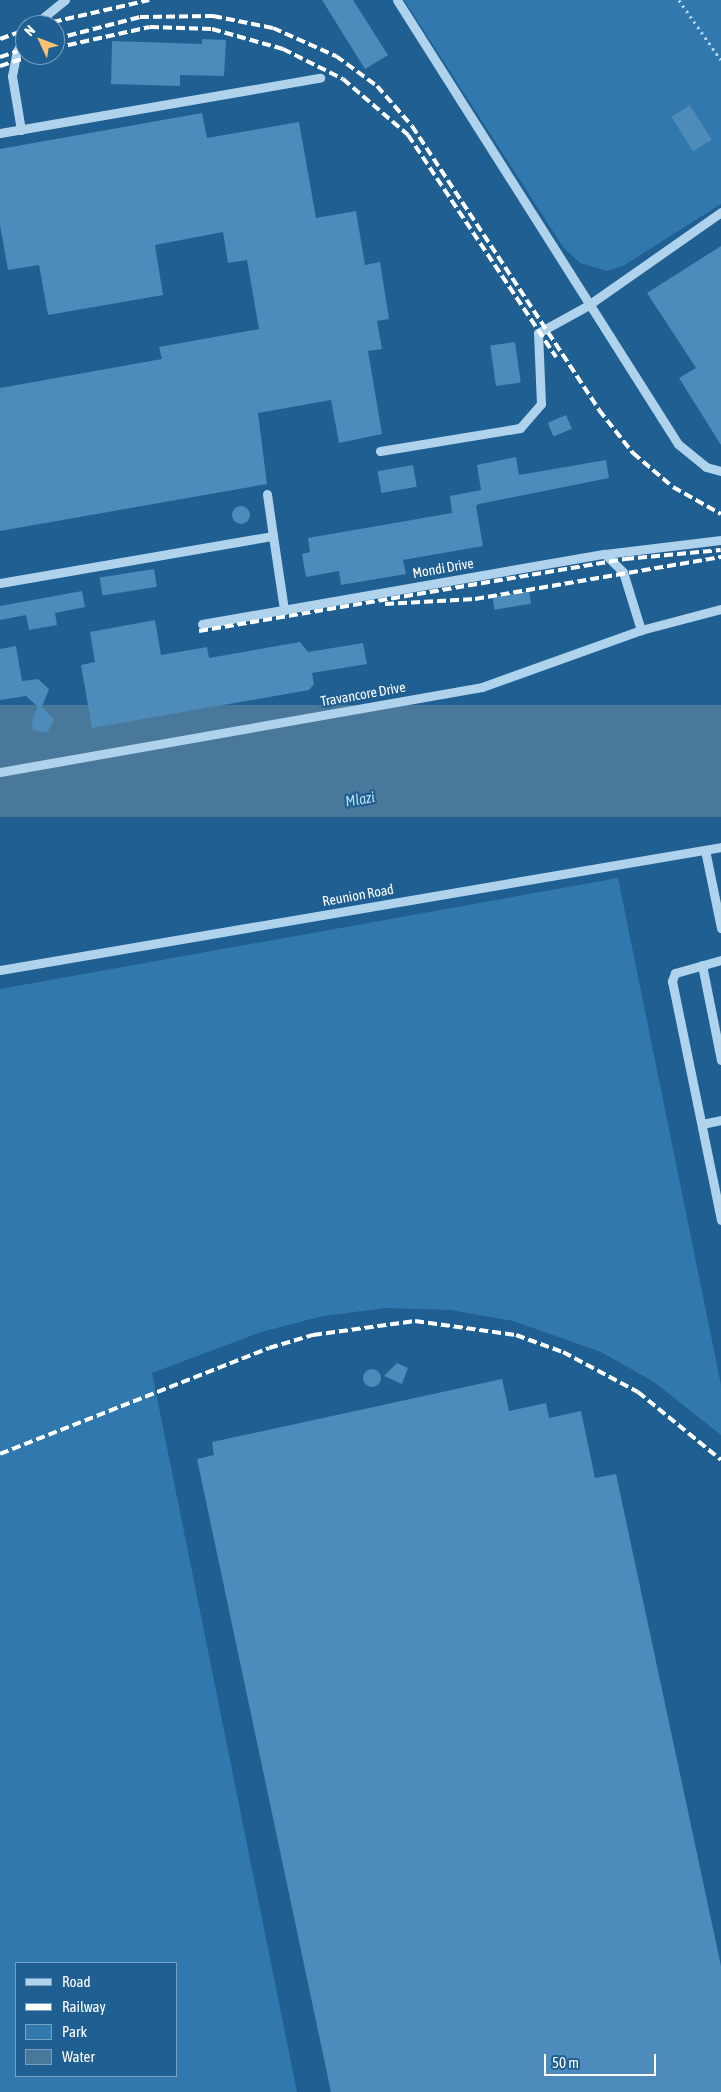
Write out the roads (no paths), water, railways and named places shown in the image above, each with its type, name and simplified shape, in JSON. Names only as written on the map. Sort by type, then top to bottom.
[{"type":"street","points":[[46,15],[65,0]]},
{"type":"street","points":[[397,0],[588,306],[678,444],[699,463],[721,471]]},
{"type":"street","points":[[15,57],[12,76],[21,130]]},
{"type":"street","points":[[0,133],[320,78]]},
{"type":"street","points":[[380,451],[520,428],[541,404],[538,334],[588,306],[721,212]]},
{"type":"street","points":[[267,494],[284,610]]},
{"type":"street","points":[[0,584],[273,536]]},
{"type":"street","name":"Mondi Drive","points":[[202,624],[605,554],[721,540]]},
{"type":"street","points":[[605,554],[622,572],[641,630]]},
{"type":"street","name":"Travancore Drive","points":[[0,772],[482,687],[641,630],[721,609]]},
{"type":"street","name":"Reunion Road","points":[[0,970],[721,847]]},
{"type":"street","points":[[705,850],[721,928]]},
{"type":"street","points":[[721,960],[675,973],[672,981],[721,1220]]},
{"type":"street","points":[[702,965],[721,1060]]},
{"type":"street","points":[[702,1124],[721,1120]]},
{"type":"water","name":"Mlazi","points":[[0,705],[721,705],[721,817],[0,817]]},
{"type":"railway","points":[[65,19],[149,0]]},
{"type":"railway","points":[[65,36],[140,17],[213,16],[273,28],[336,56],[377,86],[412,126],[599,410],[633,453],[673,487],[721,514]]},
{"type":"railway","points":[[65,46],[150,27],[212,29],[283,49],[343,79],[408,135],[556,357]]},
{"type":"railway","points":[[0,39],[15,34]]},
{"type":"railway","points":[[0,57],[15,52]]},
{"type":"railway","points":[[0,66],[15,61]]},
{"type":"railway","points":[[199,631],[625,559],[721,550]]},
{"type":"railway","points":[[385,604],[475,599],[721,557]]},
{"type":"railway","points":[[0,1454],[269,1348],[313,1335],[415,1321],[516,1335],[563,1352],[638,1392],[721,1460]]}]
